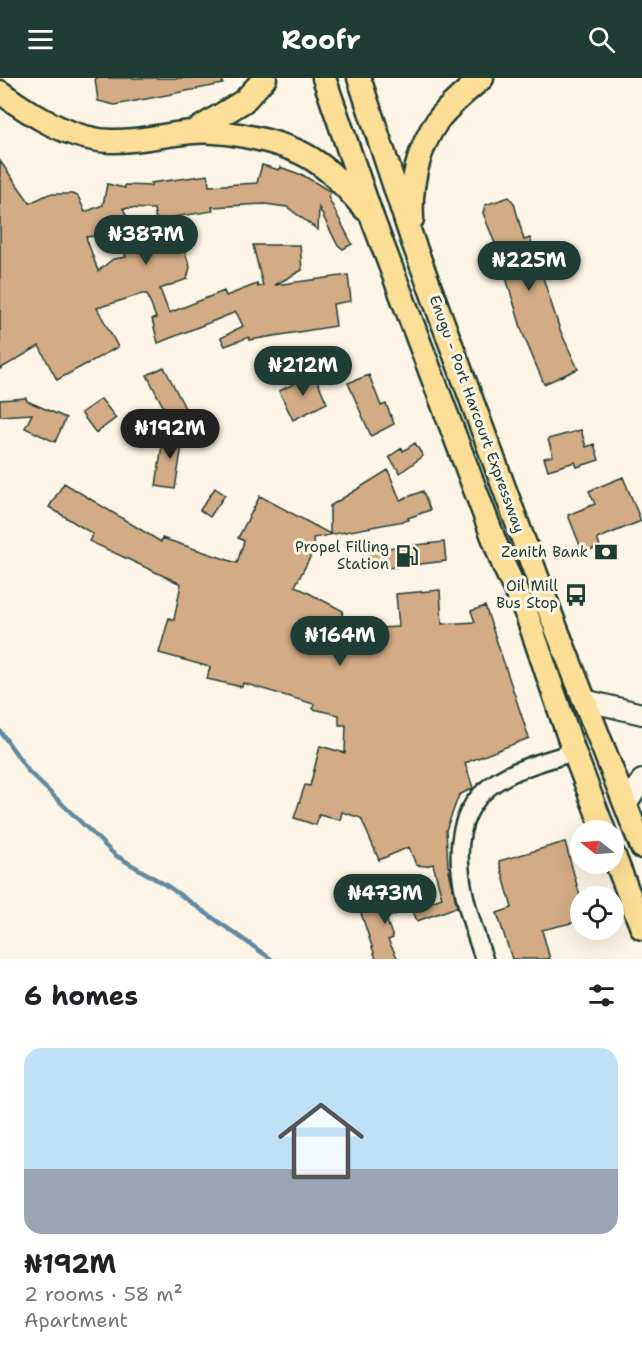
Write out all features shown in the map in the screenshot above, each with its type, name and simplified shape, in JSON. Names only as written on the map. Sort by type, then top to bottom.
[{"type":"highway","points":[[195,131],[244,100],[265,78]]},
{"type":"highway","name":"Enugu - Port Harcourt Expressway","points":[[324,78],[373,220],[504,566],[527,615],[600,820]]},
{"type":"highway","name":"Enugu - Port Harcourt Expressway","points":[[358,78],[413,242],[584,700],[642,847]]},
{"type":"highway","points":[[413,242],[411,211],[413,186],[418,163],[427,140],[438,120],[458,98],[482,78]]},
{"type":"highway","points":[[0,92],[25,110],[50,123],[77,135],[110,142],[195,131],[236,134],[264,140],[310,158],[332,174],[373,220]]},
{"type":"highway","points":[[621,874],[642,928]]},
{"type":"main road","points":[[584,700],[642,714]]},
{"type":"main road","points":[[626,805],[642,780]]},
{"type":"street","points":[[484,959],[467,912],[459,861],[460,838],[466,818],[482,794],[495,783],[510,774],[574,752]]},
{"type":"building","points":[[95,78],[222,78],[223,84],[115,105],[98,101]]},
{"type":"building","points":[[0,161],[30,203],[49,194],[72,194],[78,196],[85,212],[103,205],[107,184],[125,188],[125,185],[151,186],[151,183],[208,175],[209,186],[257,183],[262,165],[279,170],[280,167],[301,174],[331,192],[328,197],[352,244],[343,249],[337,244],[319,208],[318,230],[287,207],[265,204],[212,207],[213,211],[173,217],[190,267],[187,279],[160,289],[169,313],[224,291],[226,296],[257,284],[258,287],[263,286],[253,245],[300,245],[302,270],[275,285],[348,275],[351,301],[333,304],[336,326],[249,340],[249,337],[225,346],[221,338],[243,326],[236,312],[158,343],[152,319],[156,318],[147,294],[142,294],[97,308],[118,347],[57,380],[39,346],[0,369]],"holes":[[[123,208],[154,209],[158,232],[137,240]],[[117,229],[126,257],[113,259],[98,271],[86,237],[103,235]]]},
{"type":"building","points":[[509,197],[514,203],[524,240],[530,238],[560,330],[578,369],[544,384],[523,334],[498,251],[483,213],[485,205]]},
{"type":"building","points":[[164,367],[187,412],[170,420],[147,375]]},
{"type":"building","points":[[314,374],[327,403],[293,420],[279,391]]},
{"type":"building","points":[[369,375],[381,406],[386,404],[394,424],[371,436],[348,383]]},
{"type":"building","points":[[26,398],[27,401],[66,418],[55,442],[25,428],[32,414],[0,416],[0,400]]},
{"type":"building","points":[[101,399],[116,418],[96,433],[81,413]]},
{"type":"building","points":[[581,430],[586,447],[594,444],[599,460],[577,467],[575,462],[548,470],[544,458],[553,456],[548,439]]},
{"type":"building","points":[[164,431],[184,433],[175,489],[156,486]]},
{"type":"building","points":[[415,443],[423,456],[400,473],[389,457]]},
{"type":"building","points":[[388,470],[400,500],[423,491],[430,510],[408,518],[409,520],[313,538],[314,550],[295,586],[343,611],[339,630],[399,627],[396,594],[440,590],[442,624],[475,622],[471,611],[485,606],[529,738],[465,763],[473,788],[459,795],[446,830],[448,866],[457,907],[417,921],[412,909],[442,898],[433,864],[416,865],[409,847],[379,860],[361,818],[342,812],[340,820],[319,815],[316,825],[294,818],[305,785],[310,786],[320,746],[345,753],[346,725],[339,725],[339,715],[313,709],[314,704],[243,683],[242,687],[207,679],[210,667],[159,653],[169,618],[174,620],[181,584],[89,541],[93,534],[49,507],[64,483],[161,542],[162,538],[237,563],[244,541],[238,538],[260,496],[330,534],[330,506]]},
{"type":"building","points":[[623,477],[641,521],[597,539],[600,546],[583,553],[568,515],[595,504],[589,491]]},
{"type":"building","points":[[215,488],[225,495],[210,517],[200,510]]},
{"type":"building","name":"Propel Filling Station","points":[[444,542],[446,561],[370,570],[368,550]]},
{"type":"building","points":[[565,842],[570,860],[570,874],[574,874],[577,886],[570,886],[570,923],[542,930],[550,959],[512,959],[497,913],[512,908],[499,861]]},
{"type":"building","points":[[411,892],[416,907],[386,918],[393,938],[388,940],[398,959],[376,959],[361,913],[395,901],[394,897]]},
{"type":"waterway","points":[[0,731],[29,772],[115,855],[169,887],[271,959]]},
{"type":"place","name":"Zenith Bank","points":[[606,552]]},
{"type":"place","name":"Propel Filling Station","points":[[407,556]]},
{"type":"place","name":"Oil Mill Bus Stop","points":[[576,595]]}]
